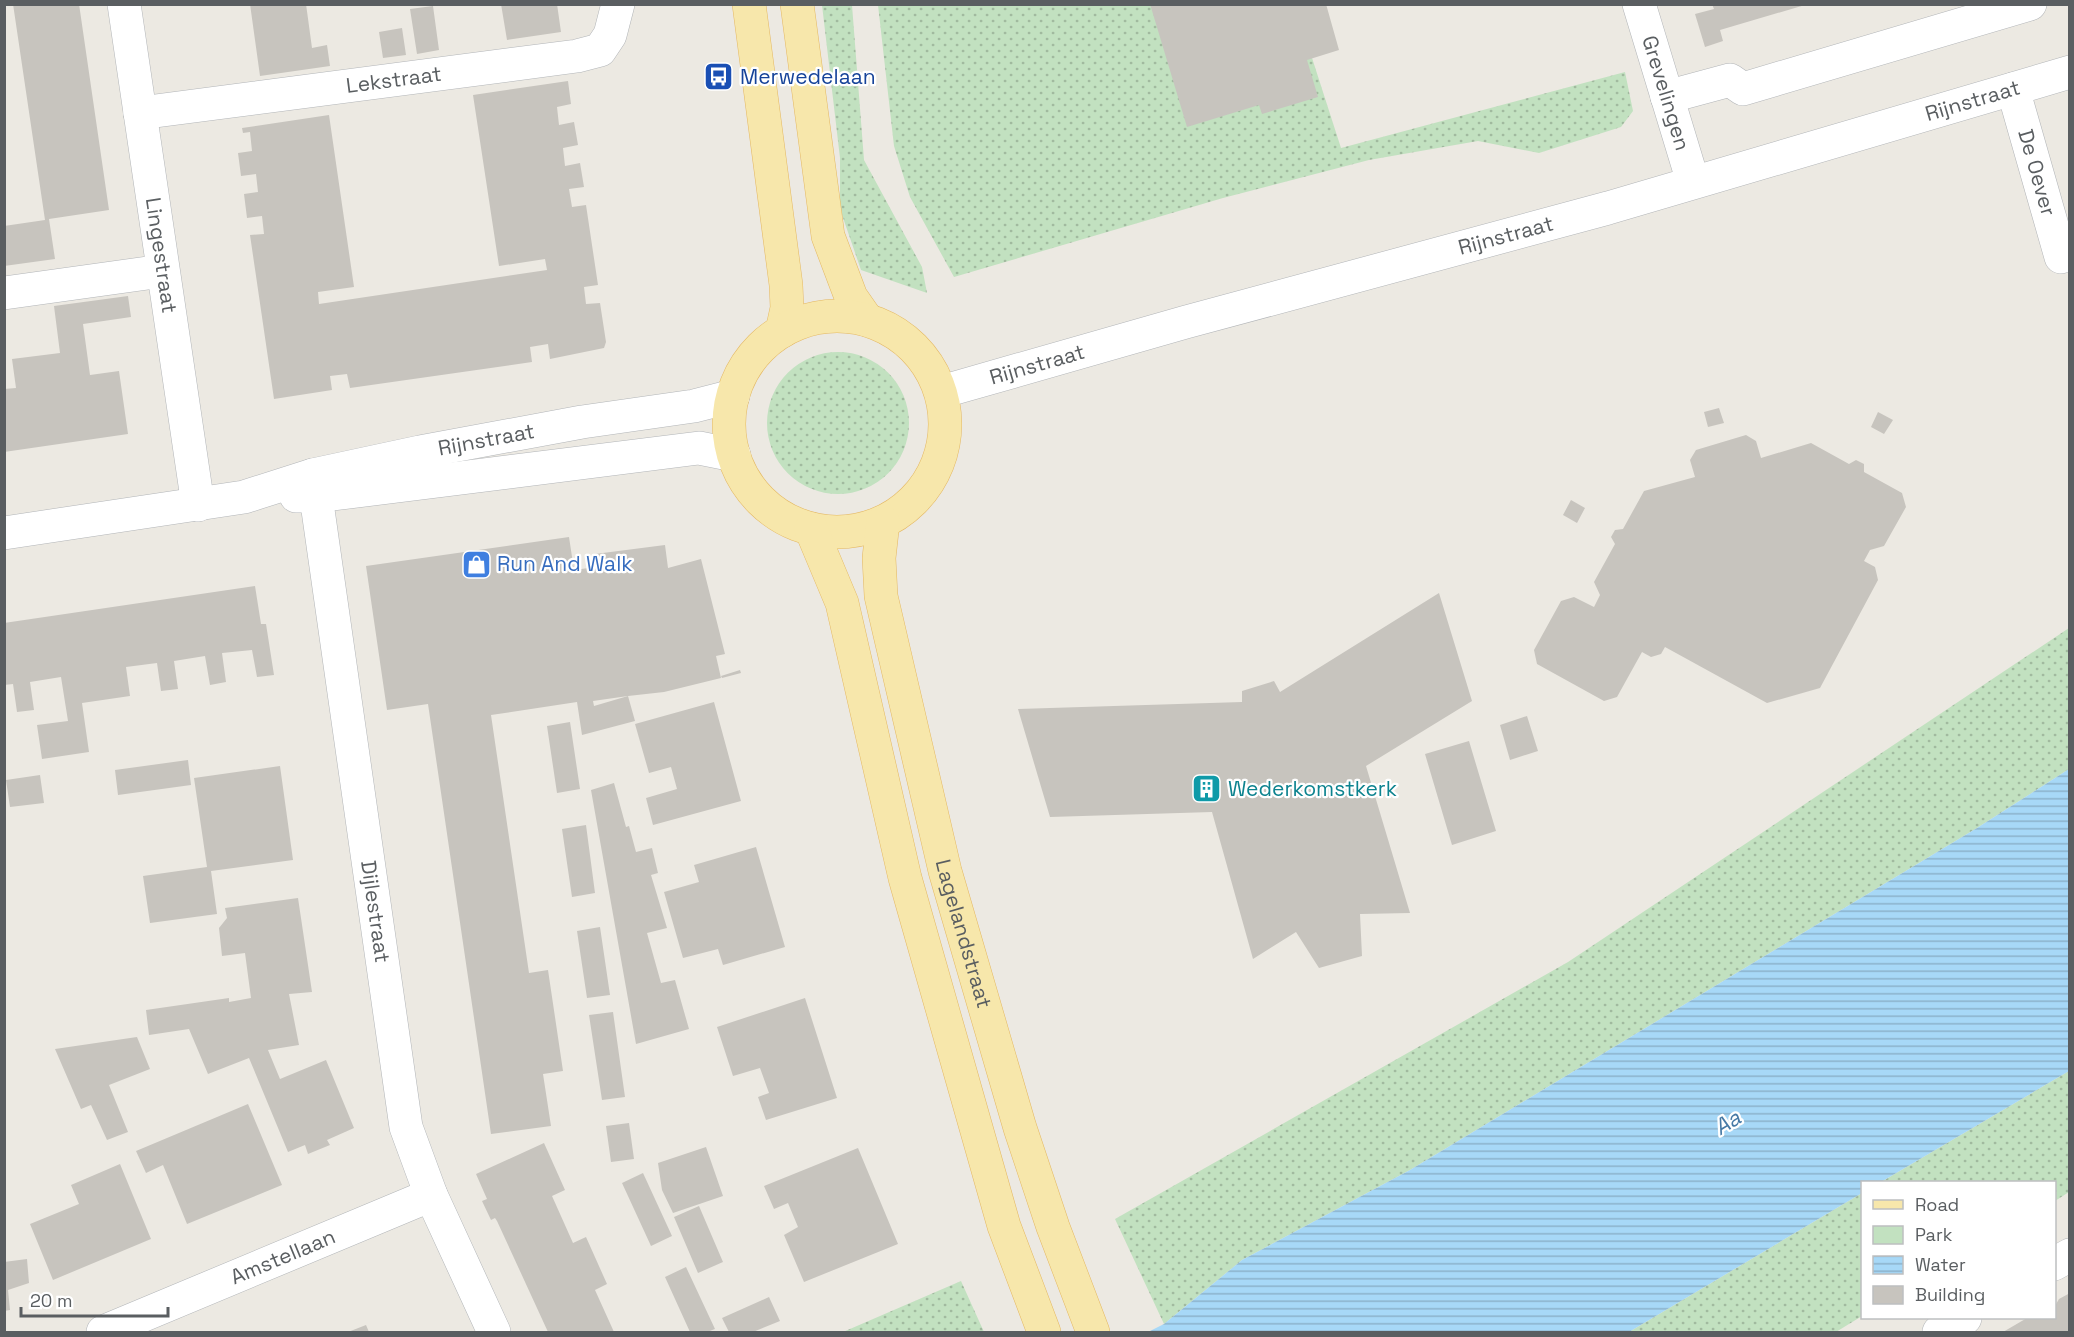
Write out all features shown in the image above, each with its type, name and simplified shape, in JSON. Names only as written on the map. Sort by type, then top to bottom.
[{"type":"main road","points":[[748,4],[784,263],[787,308],[782,331]]},
{"type":"main road","points":[[797,4],[828,236],[848,290],[867,320]]},
{"type":"main road","points":[[834,316],[867,320],[886,327],[903,338],[927,363],[941,392],[946,429],[938,466],[918,497],[883,522],[853,531],[811,529],[779,515],[753,492],[742,476],[729,436],[729,414],[733,396],[742,372],[756,352],[782,331],[803,321],[834,316]]},
{"type":"main road","name":"Lagelandstraat","points":[[883,522],[879,558],[881,596],[945,871],[1020,1128],[1078,1297],[1093,1332]]},
{"type":"main road","name":"Lagelandstraat","points":[[811,529],[842,603],[905,878],[1004,1226],[1040,1323]]},
{"type":"street","name":"Lingestraat","points":[[124,4],[198,505]]},
{"type":"street","name":"Lekstraat","points":[[140,113],[577,56],[600,50],[610,35],[617,17],[618,4]]},
{"type":"street","name":"Grevelingen","points":[[1639,4],[1693,182]]},
{"type":"street","points":[[1667,97],[1730,80],[1743,89],[2030,4]]},
{"type":"street","name":"Rijnstraat","points":[[941,392],[1693,182],[2070,72]]},
{"type":"street","name":"De Oever","points":[[2013,89],[2061,257]]},
{"type":"street","points":[[4,293],[162,271]]},
{"type":"street","name":"Rijnstraat","points":[[315,486],[420,452],[582,422],[694,406],[733,396]]},
{"type":"street","name":"Rijnstraat","points":[[4,533],[315,486],[699,448],[734,455]]},
{"type":"street","name":"Dijlestraat","points":[[315,486],[406,1127],[431,1195],[494,1332]]},
{"type":"street","name":"Amstellaan","points":[[103,1332],[431,1195]]},
{"type":"street","points":[[2056,1263],[2070,1256]]},
{"type":"street","points":[[1939,1332],[1962,1319]]},
{"type":"green space","points":[[822,5],[852,5],[864,160],[922,267],[927,293],[861,270],[840,209],[840,158]]},
{"type":"green space","points":[[878,5],[1295,5],[1341,148],[1625,72],[1633,111],[1621,127],[1539,153],[1478,141],[1369,160],[1223,198],[954,277],[910,197],[894,146]]},
{"type":"green space","points":[[838,352],[865,357],[888,373],[904,396],[909,423],[904,450],[888,473],[865,489],[838,494],[811,489],[788,473],[772,450],[767,423],[772,396],[788,373],[811,357]]},
{"type":"green space","points":[[2069,628],[2069,769],[1977,828],[1410,1170],[1242,1260],[1164,1324],[1115,1219],[1568,962]]},
{"type":"green space","points":[[2069,1071],[2069,1192],[2056,1200],[2056,1181],[1883,1181]]},
{"type":"green space","points":[[1861,1194],[1861,1317],[1836,1332],[1629,1332]]},
{"type":"green space","points":[[961,1281],[984,1332],[843,1332]]},
{"type":"water","name":"Aa","points":[[2069,769],[2069,1071],[1883,1181],[1861,1181],[1861,1194],[1629,1332],[1148,1332],[1164,1324],[1242,1260],[1410,1170],[1977,828]]},
{"type":"building","points":[[13,4],[79,4],[109,210],[49,219],[55,259],[4,266],[4,226],[45,220]]},
{"type":"building","points":[[250,4],[306,4],[312,48],[327,45],[330,66],[260,76]]},
{"type":"building","points":[[501,4],[557,4],[561,32],[507,40]]},
{"type":"building","points":[[1150,4],[1326,4],[1339,50],[1307,60],[1318,97],[1262,114],[1259,105],[1187,127]]},
{"type":"building","points":[[1712,4],[1805,5],[1720,30],[1723,41],[1705,47],[1695,14],[1714,9]]},
{"type":"building","points":[[433,6],[439,50],[417,54],[410,9]]},
{"type":"building","points":[[402,28],[406,55],[383,58],[379,32]]},
{"type":"building","points":[[568,81],[571,104],[557,107],[559,125],[574,122],[578,145],[563,148],[565,166],[580,163],[584,187],[569,189],[572,207],[586,205],[598,285],[584,287],[586,304],[600,303],[606,342],[604,348],[550,359],[548,344],[530,347],[532,362],[350,388],[347,374],[330,376],[332,390],[274,399],[250,235],[264,234],[262,216],[247,218],[244,194],[258,192],[256,174],[241,176],[238,153],[252,151],[250,132],[243,133],[242,128],[329,115],[354,287],[318,292],[319,304],[547,270],[545,259],[499,266],[473,95]]},
{"type":"building","points":[[128,296],[131,317],[83,324],[90,375],[119,371],[128,434],[4,452],[4,389],[16,388],[12,359],[60,353],[54,306]]},
{"type":"building","points":[[1719,408],[1724,423],[1708,427],[1704,412]]},
{"type":"building","points":[[1878,412],[1893,420],[1884,434],[1871,427]]},
{"type":"building","points":[[1746,435],[1756,441],[1761,458],[1811,443],[1849,464],[1856,460],[1864,464],[1864,472],[1902,493],[1906,507],[1884,546],[1870,550],[1864,561],[1875,567],[1878,580],[1820,688],[1767,703],[1665,647],[1661,654],[1651,657],[1642,652],[1617,697],[1604,701],[1537,664],[1534,650],[1561,601],[1574,597],[1594,607],[1600,595],[1594,582],[1615,544],[1611,537],[1615,530],[1623,529],[1644,491],[1695,477],[1690,460],[1696,450]]},
{"type":"building","points":[[1571,500],[1585,508],[1577,523],[1563,515]]},
{"type":"building","points":[[569,537],[574,570],[596,567],[595,554],[665,545],[668,568],[701,559],[725,654],[716,656],[721,678],[664,692],[628,696],[635,721],[582,735],[577,702],[491,715],[529,973],[548,970],[563,1071],[543,1074],[551,1126],[491,1134],[428,704],[387,710],[366,566]],"holes":[[[628,696],[594,706],[593,701]]]},
{"type":"building","points":[[255,586],[261,624],[266,624],[274,675],[257,677],[252,650],[222,653],[226,682],[210,685],[205,656],[174,661],[178,689],[161,691],[157,663],[126,667],[130,696],[82,703],[89,752],[42,759],[37,725],[68,721],[61,677],[30,682],[34,710],[17,712],[13,684],[4,685],[4,623]]},
{"type":"building","name":"Wederkomstkerk","points":[[1439,593],[1472,701],[1366,766],[1410,913],[1360,914],[1362,956],[1319,968],[1296,932],[1253,959],[1212,812],[1050,817],[1018,709],[1242,702],[1242,691],[1274,681],[1280,692]]},
{"type":"building","points":[[740,670],[741,673],[722,678],[721,676]]},
{"type":"building","points":[[714,702],[741,801],[653,825],[646,798],[677,789],[671,767],[649,773],[635,724]]},
{"type":"building","points":[[1527,716],[1538,751],[1510,760],[1500,725]]},
{"type":"building","points":[[570,722],[580,789],[557,793],[547,726]]},
{"type":"building","points":[[1469,741],[1496,831],[1452,845],[1425,754]]},
{"type":"building","points":[[188,760],[191,785],[118,795],[115,770]]},
{"type":"building","points":[[280,766],[293,860],[211,871],[217,914],[150,923],[143,876],[207,867],[194,778]]},
{"type":"building","points":[[40,775],[44,803],[10,807],[6,780]]},
{"type":"building","points":[[614,783],[626,827],[629,826],[636,852],[652,848],[658,873],[651,875],[667,928],[647,933],[661,983],[675,980],[689,1029],[636,1044],[591,790]]},
{"type":"building","points":[[586,825],[595,893],[572,897],[562,829]]},
{"type":"building","points":[[756,847],[785,947],[723,965],[718,949],[683,958],[664,892],[699,882],[694,865]]},
{"type":"building","points":[[298,898],[312,992],[289,994],[299,1045],[268,1050],[280,1079],[326,1060],[354,1128],[327,1140],[330,1145],[308,1154],[305,1145],[288,1152],[249,1058],[208,1074],[189,1029],[149,1035],[146,1010],[229,998],[229,1002],[251,998],[245,953],[222,956],[219,928],[227,918],[225,908]]},
{"type":"building","points":[[600,927],[610,995],[587,998],[577,931]]},
{"type":"building","points":[[805,998],[837,1098],[766,1120],[758,1097],[769,1093],[760,1068],[733,1076],[717,1027]]},
{"type":"building","points":[[613,1012],[625,1097],[602,1100],[589,1015]]},
{"type":"building","points":[[137,1037],[150,1069],[109,1085],[128,1132],[107,1140],[91,1105],[81,1109],[55,1049]]},
{"type":"building","points":[[248,1104],[282,1185],[187,1224],[163,1165],[146,1173],[136,1151]]},
{"type":"building","points":[[629,1123],[634,1159],[611,1162],[606,1126]]},
{"type":"building","points":[[544,1143],[565,1190],[552,1196],[573,1243],[586,1237],[607,1284],[595,1290],[614,1332],[548,1332],[497,1221],[495,1218],[491,1220],[482,1201],[487,1199],[476,1174]]},
{"type":"building","points":[[706,1147],[723,1196],[673,1213],[662,1190],[658,1163]]},
{"type":"building","points":[[858,1148],[898,1244],[804,1282],[784,1235],[798,1227],[788,1203],[774,1209],[764,1186]]},
{"type":"building","points":[[120,1164],[151,1239],[53,1280],[30,1224],[79,1204],[71,1185]]},
{"type":"building","points":[[643,1173],[672,1236],[651,1246],[622,1183]]},
{"type":"building","points":[[699,1206],[723,1262],[698,1273],[674,1217]]},
{"type":"building","points":[[27,1259],[29,1283],[8,1290],[10,1310],[4,1311],[4,1262]]},
{"type":"building","points":[[686,1267],[715,1329],[707,1332],[690,1332],[665,1277]]},
{"type":"building","points":[[2070,1293],[2070,1332],[2003,1332],[2025,1319],[2056,1319],[2056,1304],[2059,1299]]},
{"type":"building","points":[[769,1297],[780,1321],[753,1332],[729,1332],[722,1318]]},
{"type":"building","points":[[366,1325],[369,1332],[348,1332]]},
{"type":"place","name":"Merwedelaan","points":[[719,77]]},
{"type":"place","name":"Run And Walk","points":[[476,564]]},
{"type":"place","name":"Wederkomstkerk","points":[[1207,789]]}]
